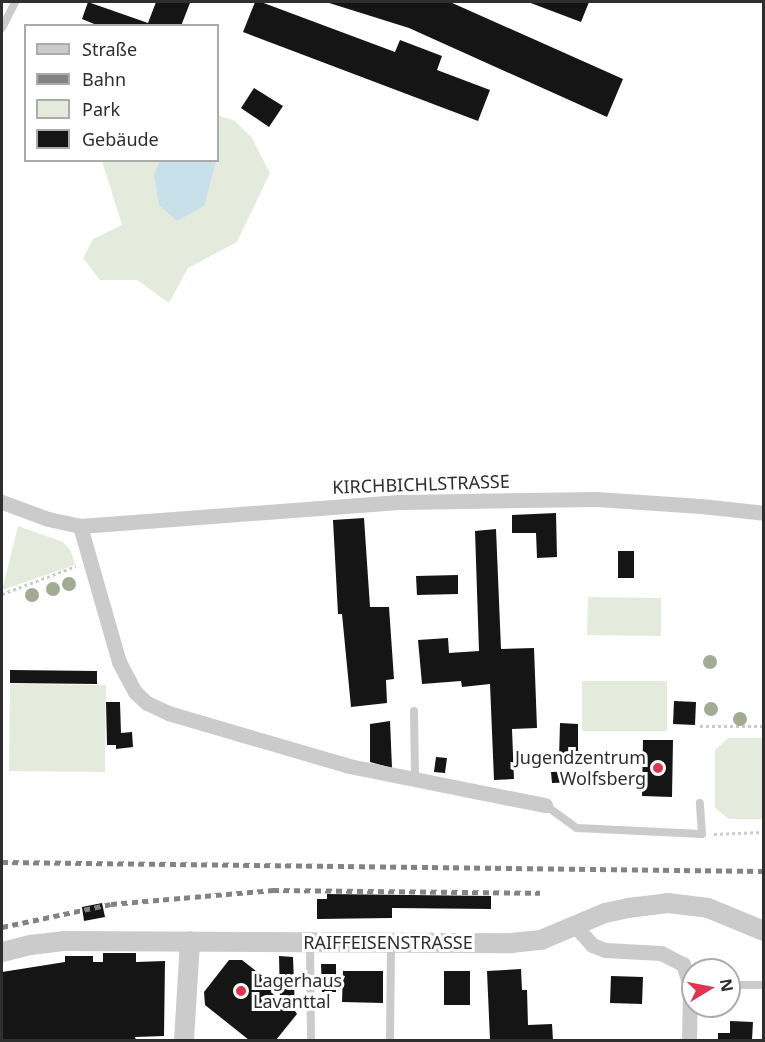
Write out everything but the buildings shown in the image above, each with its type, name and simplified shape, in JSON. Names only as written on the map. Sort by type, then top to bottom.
[{"type":"street","name":"KIRCHBICHLSTRASSE","points":[[2,502],[48,519],[80,526],[333,506],[425,502],[596,499],[764,513]]},
{"type":"street","points":[[80,526],[119,662],[135,692],[147,703],[168,713],[312,755],[545,805]]},
{"type":"street","name":"RAIFFEISENSTRASSE","points":[[2,952],[31,945],[65,941],[511,943],[541,940],[605,914],[628,908],[668,903],[708,908],[764,931]]},
{"type":"street","points":[[576,927],[592,945],[605,950],[661,953],[676,958],[681,964]]},
{"type":"street","points":[[184,1041],[190,941]]},
{"type":"street","points":[[689,1041],[690,1018]]},
{"type":"lane","points":[[2,28],[15,2]]},
{"type":"lane","points":[[414,711],[415,778]]},
{"type":"lane","points":[[545,805],[577,828],[702,834],[700,803]]},
{"type":"lane","points":[[310,942],[311,1041]]},
{"type":"lane","points":[[390,1041],[391,943]]},
{"type":"lane","points":[[741,985],[764,985]]},
{"type":"path","points":[[2,594],[90,561]]},
{"type":"path","points":[[700,726],[764,726]]},
{"type":"path","points":[[702,834],[764,832]]},
{"type":"green space","points":[[219,115],[235,121],[252,138],[270,173],[237,242],[188,268],[169,303],[137,280],[100,280],[83,258],[93,239],[122,225],[102,162],[159,162],[154,175],[219,162]]},
{"type":"green space","points":[[18,526],[63,542],[71,551],[75,565],[2,590]]},
{"type":"green space","points":[[588,597],[661,598],[661,636],[587,635]]},
{"type":"green space","points":[[582,681],[667,681],[667,731],[582,731]]},
{"type":"green space","points":[[10,684],[106,685],[105,772],[9,771]]},
{"type":"green space","points":[[728,738],[763,738],[763,819],[729,819],[715,808],[715,750]]},
{"type":"water","points":[[159,162],[216,162],[204,206],[177,221],[159,205],[154,175]]},
{"type":"railway","points":[[2,862],[764,871]]},
{"type":"railway","points":[[2,927],[111,904],[273,890],[540,893]]},
{"type":"place","name":"Jugendzentrum Wolfsberg","points":[[658,768]]},
{"type":"place","name":"Lagerhaus Lavanttal","points":[[241,991]]}]
